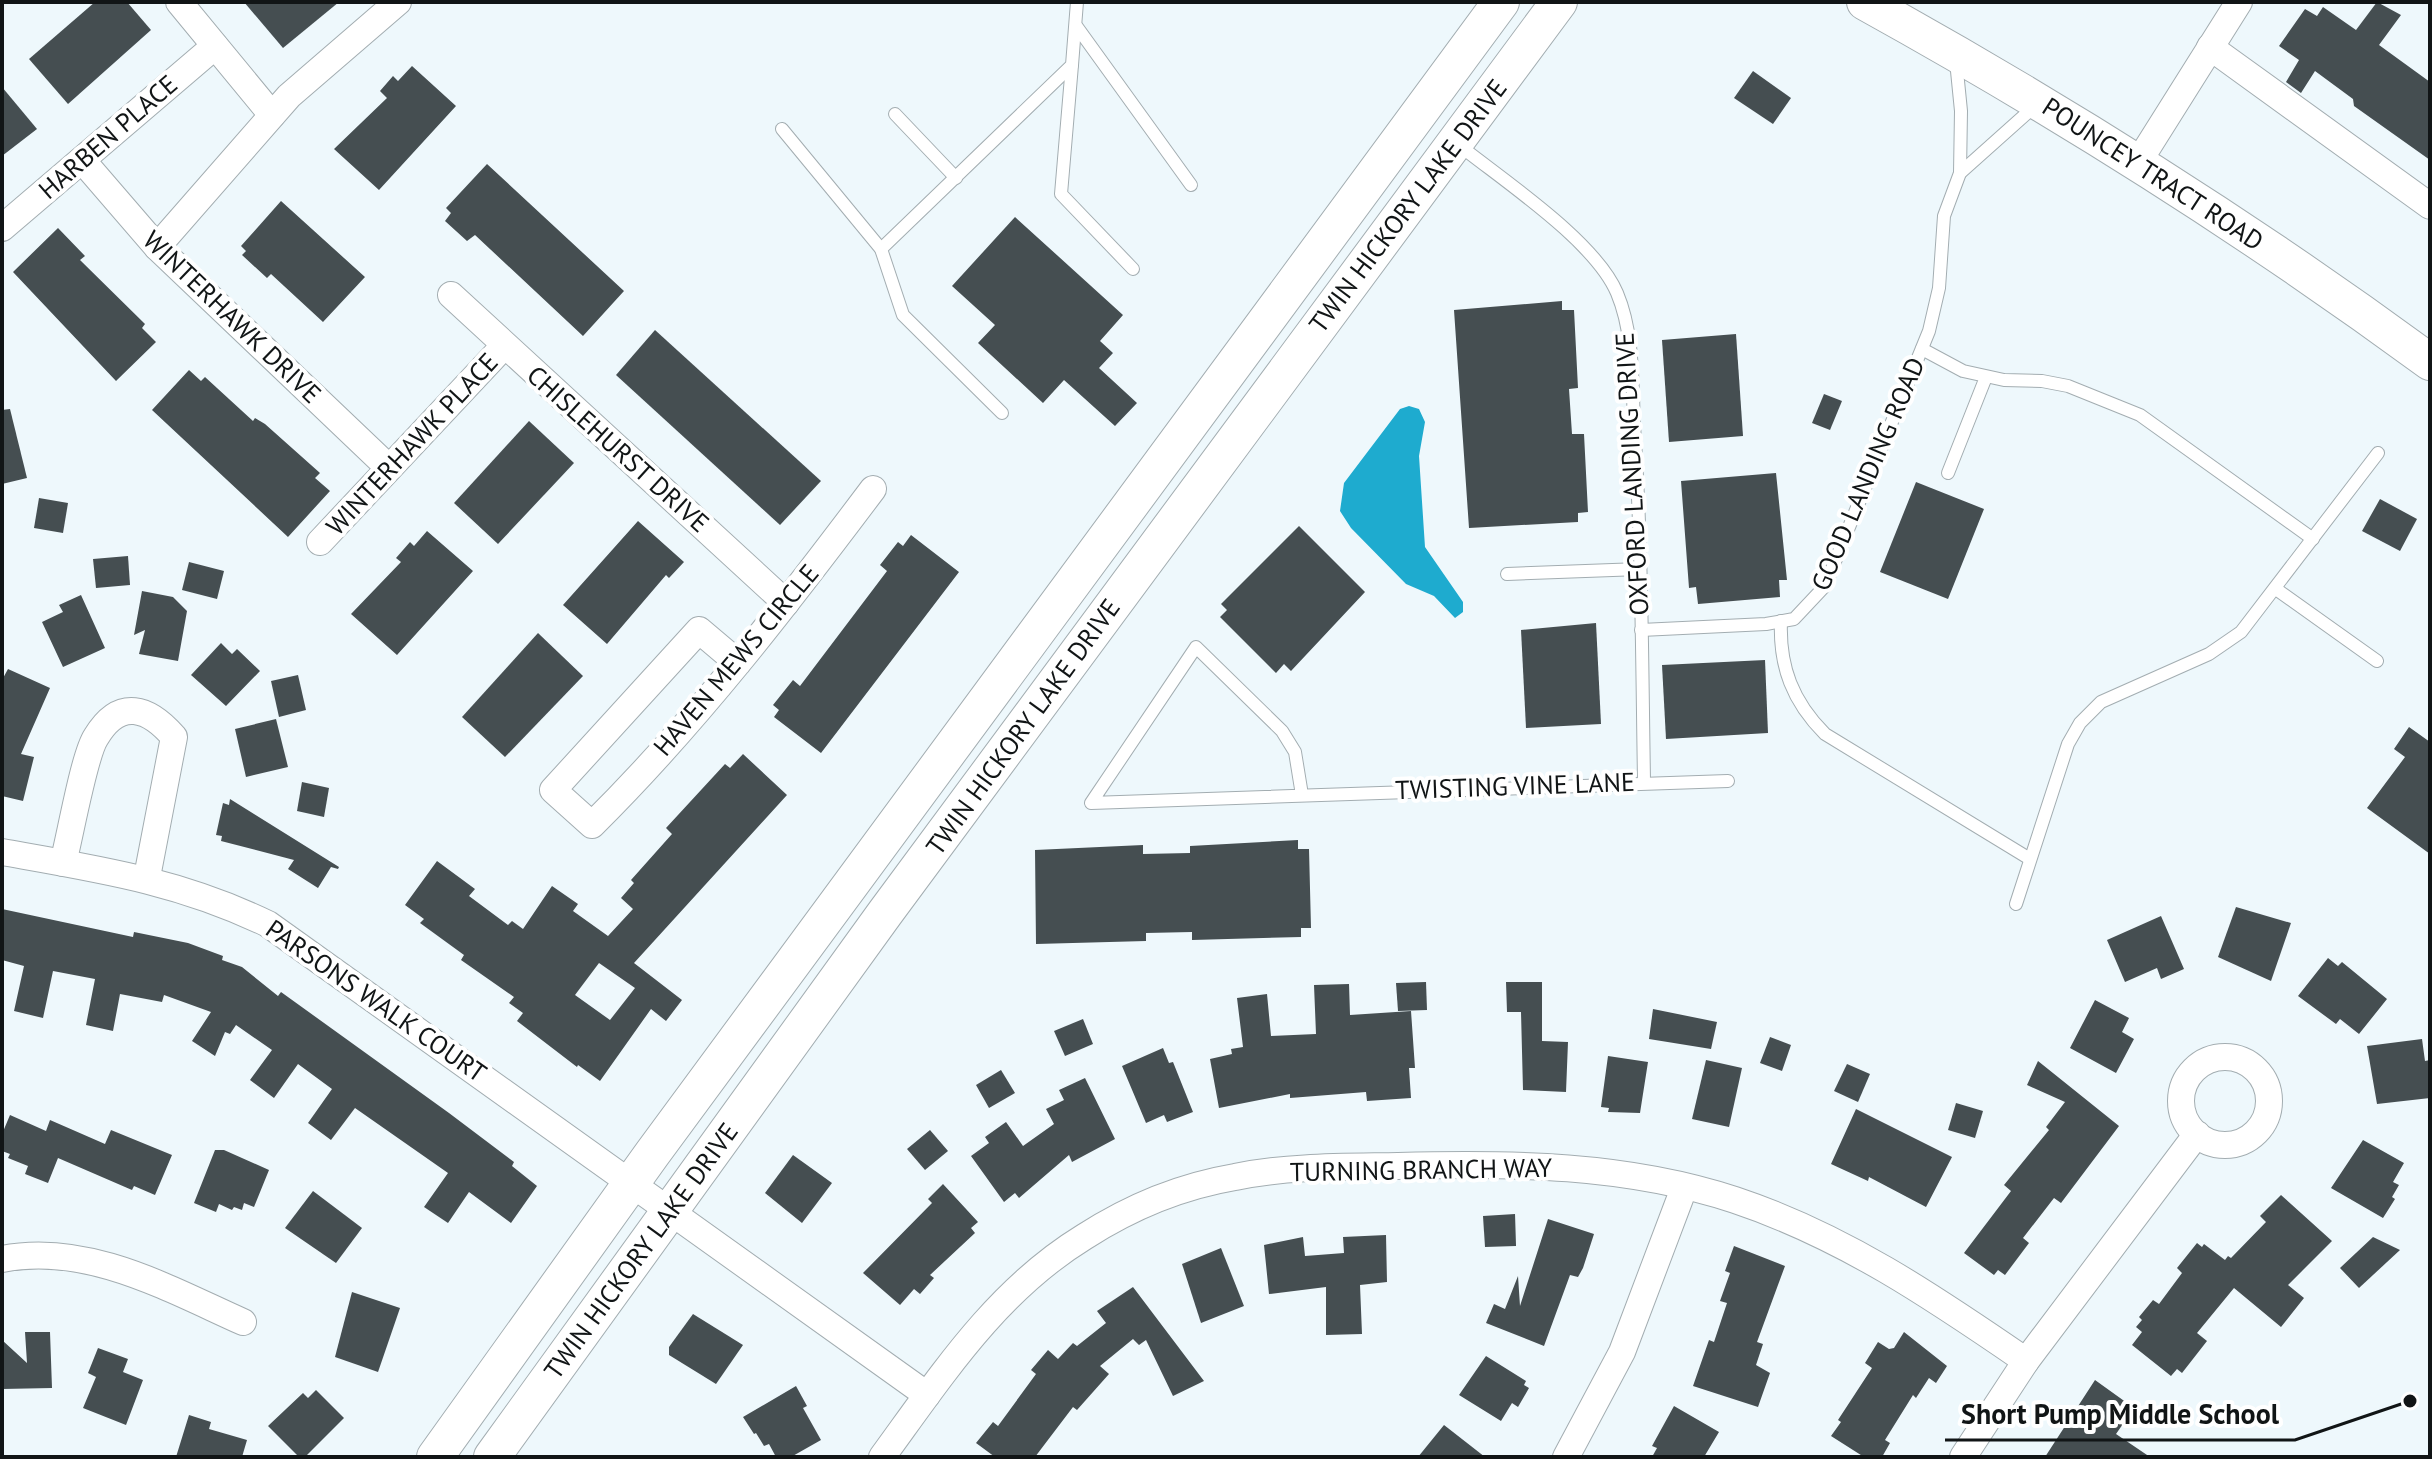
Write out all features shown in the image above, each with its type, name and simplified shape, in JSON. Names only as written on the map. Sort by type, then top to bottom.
[{"type":"street","points":[[179,2],[272,115]]},
{"type":"street","points":[[157,247],[289,96],[398,2]]},
{"type":"street","name":"TWIN HICKORY LAKE DRIVE","points":[[435,1457],[632,1181],[1501,2]]},
{"type":"street","name":"TWIN HICKORY LAKE DRIVE","points":[[492,1457],[670,1209],[1559,2]]},
{"type":"street","name":"POUNCEY TRACT ROAD","points":[[1865,2],[2041,101],[2139,161],[2334,291],[2430,362]]},
{"type":"street","points":[[2139,161],[2239,2]]},
{"type":"street","name":"HARBEN PLACE","points":[[2,228],[215,46]]},
{"type":"street","points":[[2210,47],[2430,206]]},
{"type":"street","name":"WINTERHAWK DRIVE","points":[[82,160],[157,247],[389,468]]},
{"type":"street","name":"CHISLEHURST DRIVE","points":[[451,295],[786,603]]},
{"type":"street","name":"WINTERHAWK PLACE","points":[[320,542],[504,346]]},
{"type":"street","name":"HAVEN MEWS CIRCLE","points":[[738,663],[699,630],[553,790],[592,825],[680,733],[738,663],[786,603],[873,489]]},
{"type":"street","points":[[63,863],[95,738],[114,718],[134,710],[156,716],[174,737],[147,877]]},
{"type":"street","name":"PARSONS WALK COURT","points":[[2,852],[147,877],[227,904],[268,924],[632,1181],[927,1395]]},
{"type":"street","points":[[1963,1457],[2026,1361],[2197,1134]]},
{"type":"street","name":"TURNING BRANCH WAY","points":[[882,1457],[977,1329],[1044,1265],[1126,1214],[1171,1194],[1221,1180],[1310,1167],[1547,1166],[1620,1173],[1733,1199],[1808,1229],[1885,1266],[2026,1361]]},
{"type":"street","points":[[1566,1457],[1622,1352],[1684,1188]]},
{"type":"street","points":[[2,1259],[60,1258],[133,1272],[243,1322]]},
{"type":"lane","points":[[1077,2],[1061,194],[1133,269]]},
{"type":"lane","points":[[1077,27],[1191,185]]},
{"type":"lane","points":[[1954,52],[1961,111],[1960,173]]},
{"type":"lane","points":[[881,249],[1072,65]]},
{"type":"lane","points":[[1960,173],[2041,101]]},
{"type":"lane","points":[[895,114],[956,178]]},
{"type":"lane","points":[[782,129],[881,249],[903,315],[1002,413]]},
{"type":"lane","name":"OXFORD LANDING DRIVE","points":[[1456,143],[1576,242],[1597,262],[1617,293],[1629,340],[1640,569],[1644,781]]},
{"type":"lane","name":"GOOD LANDING ROAD","points":[[1781,621],[1794,619],[1825,586],[1922,349],[1939,288],[1944,216],[1960,173]]},
{"type":"lane","points":[[1922,349],[1941,361],[1986,377],[2068,386],[2140,415],[2313,539]]},
{"type":"lane","points":[[1948,473],[1986,377]]},
{"type":"lane","points":[[2016,904],[2068,744],[2090,712],[2101,702],[2225,644],[2255,618],[2378,453]]},
{"type":"lane","points":[[1507,574],[1640,569]]},
{"type":"lane","points":[[2276,589],[2377,661]]},
{"type":"lane","points":[[1641,630],[1781,621],[1786,675],[1801,707],[1825,734],[2030,859]]},
{"type":"lane","name":"TWISTING VINE LANE","points":[[1302,795],[1295,752],[1282,731],[1196,647],[1091,803],[1106,802],[1302,795],[1644,781],[1728,781]]},
{"type":"water","points":[[1409,406],[1419,409],[1425,422],[1419,456],[1425,547],[1463,602],[1463,612],[1455,618],[1434,596],[1406,584],[1351,528],[1340,511],[1344,483],[1400,409]]},
{"type":"building","points":[[95,2],[127,2],[151,30],[68,104],[29,59]]},
{"type":"building","points":[[244,2],[339,2],[283,48]]},
{"type":"building","points":[[2377,2],[2401,15],[2379,45],[2430,82],[2430,160],[2354,106],[2353,99],[2315,71],[2301,93],[2286,82],[2299,60],[2279,46],[2305,9],[2317,16],[2323,7],[2356,30]]},
{"type":"building","points":[[412,66],[456,106],[379,190],[334,149],[387,98],[380,91],[393,76],[398,81]]},
{"type":"building","points":[[1753,71],[1791,98],[1773,124],[1734,98]]},
{"type":"building","points":[[2,87],[37,129],[2,156]]},
{"type":"building","points":[[487,164],[624,291],[583,336],[475,235],[467,241],[445,221],[451,213],[446,208]]},
{"type":"building","points":[[281,201],[365,277],[323,322],[271,274],[267,278],[242,255],[246,251],[241,246]]},
{"type":"building","points":[[1015,217],[1123,315],[1100,341],[1113,353],[1099,368],[1137,403],[1115,426],[1064,380],[1043,403],[978,343],[995,325],[952,286]]},
{"type":"building","points":[[58,228],[85,256],[80,260],[145,324],[142,328],[156,342],[116,381],[13,272]]},
{"type":"building","points":[[1562,301],[1562,310],[1574,310],[1578,388],[1569,389],[1572,434],[1584,434],[1588,512],[1578,513],[1578,522],[1469,528],[1454,310]]},
{"type":"building","points":[[655,330],[821,481],[780,525],[616,375]]},
{"type":"building","points":[[1736,334],[1743,436],[1669,442],[1662,340]]},
{"type":"building","points":[[189,370],[201,381],[205,377],[253,421],[255,418],[265,424],[320,473],[315,478],[330,491],[288,537],[152,410]]},
{"type":"building","points":[[1824,394],[1842,401],[1830,430],[1812,423]]},
{"type":"building","points":[[10,409],[27,478],[2,484],[2,410]]},
{"type":"building","points":[[529,421],[574,463],[498,544],[454,503]]},
{"type":"building","points":[[1776,473],[1787,580],[1779,580],[1780,597],[1698,604],[1696,587],[1689,588],[1681,481]]},
{"type":"building","points":[[1916,482],[1984,509],[1948,599],[1880,572]]},
{"type":"building","points":[[39,498],[68,503],[63,533],[34,528]]},
{"type":"building","points":[[2380,499],[2417,519],[2400,551],[2362,531]]},
{"type":"building","points":[[638,521],[684,562],[669,578],[666,575],[607,644],[563,605]]},
{"type":"building","points":[[1299,526],[1365,592],[1291,671],[1284,664],[1276,673],[1220,617],[1227,610],[1221,604]]},
{"type":"building","points":[[427,531],[473,571],[397,655],[351,614],[401,562],[396,558],[410,542],[414,546]]},
{"type":"building","points":[[911,535],[959,572],[821,753],[774,717],[779,710],[773,705],[793,680],[800,686],[887,571],[880,565],[898,542],[903,546]]},
{"type":"building","points":[[128,556],[130,585],[96,588],[93,559]]},
{"type":"building","points":[[189,562],[224,571],[217,599],[182,590]]},
{"type":"building","points":[[142,591],[173,597],[187,611],[178,661],[139,654],[145,630],[134,635]]},
{"type":"building","points":[[81,595],[105,648],[63,667],[42,622],[63,612],[59,605]]},
{"type":"building","points":[[1596,623],[1601,724],[1526,728],[1521,630]]},
{"type":"building","points":[[538,633],[583,676],[505,757],[462,717]]},
{"type":"building","points":[[221,643],[232,654],[237,649],[260,671],[226,706],[191,675]]},
{"type":"building","points":[[1765,660],[1768,733],[1666,739],[1662,665]]},
{"type":"building","points":[[8,669],[50,688],[21,754],[34,757],[23,801],[2,796],[2,680]]},
{"type":"building","points":[[298,675],[306,710],[279,717],[271,681]]},
{"type":"building","points":[[276,719],[288,767],[246,777],[235,729]]},
{"type":"building","points":[[2409,727],[2430,742],[2430,854],[2367,808],[2405,757],[2394,749]]},
{"type":"building","points":[[743,754],[787,795],[634,963],[682,1000],[666,1021],[651,1009],[600,1081],[517,1021],[523,1013],[509,1003],[514,997],[461,960],[464,955],[420,923],[424,919],[405,905],[437,861],[475,889],[469,896],[508,925],[512,921],[523,929],[552,886],[578,904],[573,911],[608,936],[633,909],[621,898],[634,883],[631,880],[672,834],[666,828],[725,764],[730,768]],"holes":[[[599,963],[635,988],[610,1020],[575,995]]]},
{"type":"building","points":[[302,782],[329,788],[324,817],[297,811]]},
{"type":"building","points":[[230,799],[338,869],[331,867],[318,888],[288,869],[294,860],[221,841],[222,836],[216,835],[223,803],[229,805]]},
{"type":"building","points":[[1298,840],[1298,849],[1309,849],[1311,928],[1301,928],[1301,937],[1192,940],[1192,932],[1146,933],[1146,941],[1036,944],[1035,850],[1143,845],[1143,854],[1190,853],[1190,846]]},
{"type":"building","points":[[2236,907],[2291,923],[2271,981],[2218,957]]},
{"type":"building","points":[[2,909],[133,937],[134,932],[188,943],[223,956],[222,960],[242,967],[278,996],[281,992],[449,1113],[514,1162],[512,1166],[537,1186],[511,1223],[469,1192],[448,1223],[424,1207],[448,1173],[355,1108],[331,1140],[308,1123],[332,1089],[298,1064],[274,1098],[250,1080],[272,1050],[236,1025],[230,1034],[225,1032],[215,1056],[192,1041],[211,1012],[164,995],[162,1002],[120,994],[113,1031],[86,1025],[95,979],[53,971],[43,1018],[14,1011],[24,966],[2,960]]},
{"type":"building","points":[[2161,916],[2184,969],[2161,979],[2157,968],[2125,982],[2107,940]]},
{"type":"building","points":[[2328,958],[2338,966],[2342,962],[2387,999],[2359,1034],[2340,1019],[2336,1024],[2298,996]]},
{"type":"building","points":[[1426,982],[1427,1010],[1398,1011],[1396,983]]},
{"type":"building","points":[[1506,982],[1542,982],[1542,1041],[1568,1042],[1566,1092],[1523,1090],[1521,1012],[1507,1012]]},
{"type":"building","points":[[1349,984],[1350,1015],[1411,1011],[1415,1068],[1409,1068],[1411,1098],[1367,1101],[1366,1092],[1290,1098],[1290,1094],[1219,1108],[1210,1059],[1232,1054],[1231,1049],[1243,1047],[1237,998],[1267,994],[1271,1036],[1316,1034],[1314,985]]},
{"type":"building","points":[[2095,1000],[2129,1018],[2122,1032],[2134,1039],[2116,1073],[2070,1048]]},
{"type":"building","points":[[1653,1009],[1717,1022],[1711,1049],[1649,1039]]},
{"type":"building","points":[[1083,1019],[1093,1044],[1065,1056],[1054,1031]]},
{"type":"building","points":[[1770,1037],[1791,1045],[1782,1071],[1760,1063]]},
{"type":"building","points":[[2422,1039],[2425,1061],[2430,1060],[2430,1098],[2377,1104],[2367,1046]]},
{"type":"building","points":[[1163,1048],[1169,1063],[1173,1062],[1193,1112],[1167,1122],[1164,1115],[1146,1123],[1122,1066]]},
{"type":"building","points":[[1608,1056],[1648,1062],[1640,1113],[1608,1112],[1609,1108],[1601,1107]]},
{"type":"building","points":[[1706,1060],[1742,1068],[1729,1127],[1692,1119]]},
{"type":"building","points":[[2038,1061],[2119,1126],[2061,1203],[2054,1198],[2023,1238],[2029,1243],[2005,1275],[1998,1270],[1994,1275],[1964,1253],[2011,1191],[2004,1185],[2049,1130],[2046,1127],[2065,1102],[2027,1085]]},
{"type":"building","points":[[1847,1064],[1870,1074],[1858,1102],[1834,1091]]},
{"type":"building","points":[[1001,1070],[1015,1093],[989,1108],[976,1085]]},
{"type":"building","points":[[1085,1078],[1115,1139],[1072,1162],[1069,1155],[1019,1198],[1015,1193],[1004,1202],[971,1156],[989,1143],[985,1137],[1006,1122],[1023,1146],[1054,1124],[1046,1109],[1064,1100],[1059,1090]]},
{"type":"building","points":[[1956,1103],[1983,1111],[1975,1138],[1948,1130]]},
{"type":"building","points":[[1856,1109],[1952,1157],[1926,1207],[1869,1177],[1868,1181],[1831,1164]]},
{"type":"building","points":[[10,1115],[46,1131],[50,1120],[105,1144],[111,1130],[172,1155],[155,1195],[134,1186],[132,1190],[58,1158],[48,1183],[25,1174],[28,1166],[8,1158],[10,1154],[2,1151],[2,1134]]},
{"type":"building","points":[[930,1130],[948,1151],[925,1170],[907,1149]]},
{"type":"building","points":[[2363,1140],[2404,1163],[2393,1182],[2399,1185],[2392,1197],[2395,1199],[2383,1218],[2331,1188]]},
{"type":"building","points":[[215,1150],[224,1150],[269,1170],[254,1207],[244,1203],[242,1210],[234,1207],[232,1210],[219,1204],[216,1212],[194,1203]]},
{"type":"building","points":[[793,1155],[832,1183],[802,1223],[765,1193]]},
{"type":"building","points":[[943,1184],[978,1222],[971,1228],[975,1233],[930,1275],[934,1278],[920,1294],[914,1289],[900,1305],[863,1273],[932,1203],[928,1199]]},
{"type":"building","points":[[313,1191],[362,1228],[336,1263],[285,1228]]},
{"type":"building","points":[[2281,1195],[2332,1241],[2288,1285],[2304,1298],[2281,1327],[2234,1288],[2197,1333],[2207,1341],[2182,1373],[2177,1369],[2171,1376],[2132,1345],[2142,1332],[2136,1327],[2142,1320],[2139,1317],[2153,1300],[2159,1304],[2182,1273],[2177,1268],[2197,1243],[2202,1247],[2204,1244],[2225,1260],[2228,1256],[2231,1258],[2266,1222],[2260,1216]]},
{"type":"building","points":[[1515,1214],[1516,1246],[1485,1247],[1483,1216]]},
{"type":"building","points":[[1548,1219],[1594,1234],[1578,1277],[1570,1275],[1544,1346],[1486,1323],[1494,1304],[1505,1309],[1518,1276],[1520,1306]]},
{"type":"building","points":[[1386,1235],[1387,1282],[1360,1285],[1362,1334],[1326,1335],[1326,1287],[1269,1294],[1264,1245],[1303,1237],[1305,1256],[1344,1253],[1343,1237]]},
{"type":"building","points":[[2373,1237],[2400,1250],[2359,1288],[2340,1268]]},
{"type":"building","points":[[1734,1246],[1785,1266],[1757,1342],[1763,1344],[1756,1365],[1770,1373],[1758,1407],[1693,1386],[1709,1340],[1714,1342],[1727,1303],[1720,1301],[1730,1273],[1725,1271]]},
{"type":"building","points":[[1221,1248],[1244,1306],[1201,1323],[1182,1264]]},
{"type":"building","points":[[1133,1287],[1204,1381],[1173,1396],[1146,1340],[1139,1345],[1133,1339],[1100,1366],[1109,1374],[1077,1410],[1073,1407],[1035,1457],[995,1457],[976,1443],[993,1422],[998,1426],[1036,1374],[1031,1370],[1048,1350],[1058,1359],[1073,1343],[1077,1346],[1106,1323],[1097,1311]]},
{"type":"building","points":[[352,1292],[400,1308],[378,1372],[335,1357]]},
{"type":"building","points":[[693,1314],[743,1345],[716,1384],[669,1355],[669,1347]]},
{"type":"building","points":[[25,1332],[50,1332],[52,1388],[2,1389],[2,1340],[27,1363]]},
{"type":"building","points":[[1904,1332],[1947,1366],[1936,1383],[1929,1378],[1916,1398],[1913,1395],[1885,1440],[1890,1443],[1882,1457],[1864,1457],[1831,1436],[1872,1368],[1865,1363],[1878,1342],[1889,1349],[1894,1348]]},
{"type":"building","points":[[98,1348],[128,1359],[123,1372],[143,1380],[126,1425],[83,1408],[96,1377],[88,1373]]},
{"type":"building","points":[[1486,1356],[1526,1381],[1524,1385],[1529,1388],[1518,1407],[1512,1403],[1501,1421],[1459,1395]]},
{"type":"building","points":[[2095,1380],[2134,1408],[2116,1434],[2150,1457],[2045,1457]]},
{"type":"building","points":[[796,1386],[807,1406],[803,1408],[821,1440],[791,1457],[776,1457],[769,1444],[764,1446],[743,1417]]},
{"type":"building","points":[[316,1390],[344,1418],[305,1457],[299,1457],[268,1426],[303,1393],[308,1398]]},
{"type":"building","points":[[1674,1406],[1719,1432],[1704,1457],[1652,1457],[1657,1448],[1652,1446]]},
{"type":"building","points":[[189,1415],[211,1422],[209,1429],[247,1440],[242,1457],[176,1457]]},
{"type":"building","points":[[1444,1425],[1485,1457],[1418,1457]]},
{"type":"place","name":"Short Pump Middle School","points":[[2410,1401]]}]
